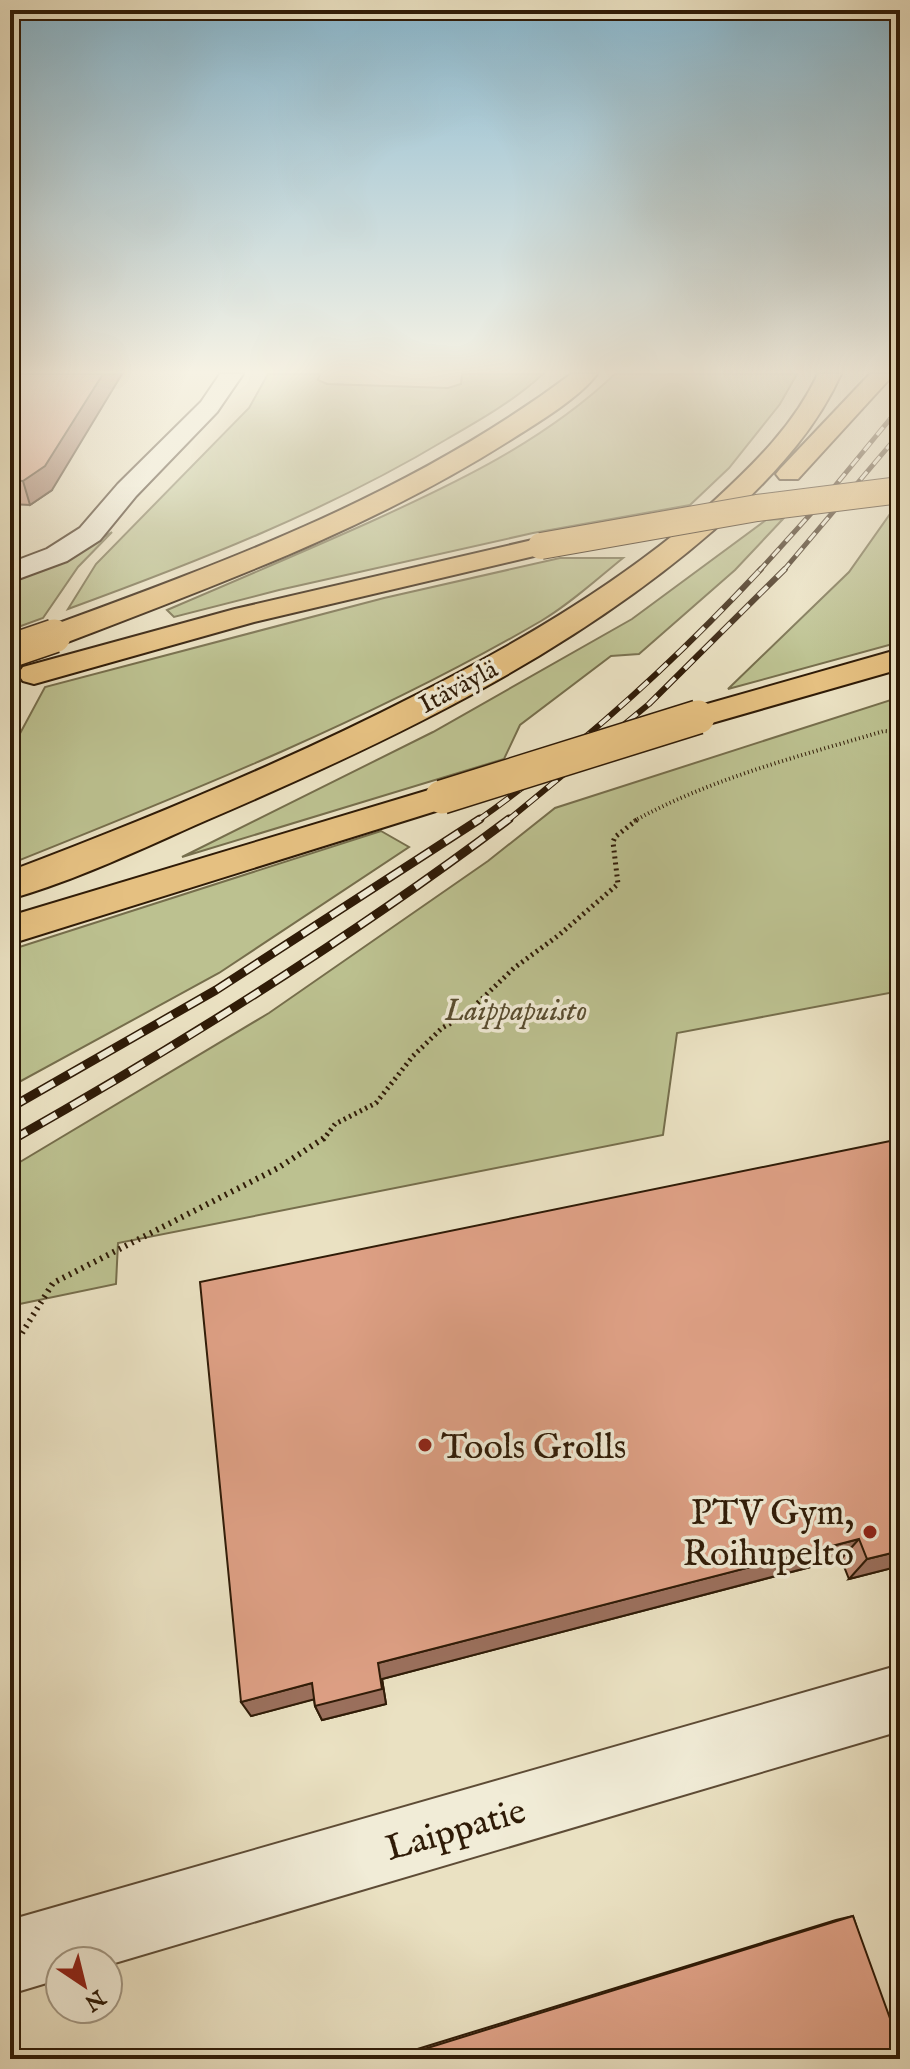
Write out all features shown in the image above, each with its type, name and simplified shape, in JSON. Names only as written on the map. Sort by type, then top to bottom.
[{"type":"highway","points":[[10,651],[270,552],[348,517],[438,471]]},
{"type":"highway","name":"Itäväylä","points":[[10,886],[193,812],[344,745],[477,677],[578,617],[667,555],[761,471]]},
{"type":"highway","points":[[667,555],[776,486],[792,471]]},
{"type":"highway","points":[[22,677],[261,612],[541,546],[757,508],[900,490]]},
{"type":"highway","points":[[10,930],[698,717],[900,659]]},
{"type":"street","points":[[10,573],[57,555],[90,534],[147,471]]},
{"type":"street","points":[[10,553],[48,539],[127,490]]},
{"type":"street","name":"Laippatie","points":[[10,1957],[900,1698]]},
{"type":"path","points":[[22,1333],[53,1283],[278,1168],[321,1142],[335,1124],[376,1103],[413,1056],[442,1028],[464,1016],[514,968],[559,935],[618,884],[621,872],[612,847],[616,835],[630,823],[683,794],[884,731],[900,732]]},
{"type":"green space","points":[[188,471],[391,471],[262,533],[68,609],[96,564]]},
{"type":"green space","points":[[475,471],[726,471],[690,505],[533,533],[174,617],[167,610],[370,522]]},
{"type":"green space","points":[[900,504],[900,642],[728,689],[849,572]]},
{"type":"green space","points":[[783,519],[735,570],[639,654],[611,656],[520,725],[504,759],[182,857],[433,732],[632,619],[766,520]]},
{"type":"green space","points":[[112,532],[78,567],[43,618],[10,630],[10,582],[61,562]]},
{"type":"green space","points":[[560,558],[623,558],[552,614],[412,690],[213,781],[10,864],[10,752],[45,687],[384,598]]},
{"type":"green space","name":"Laippapuisto","points":[[900,697],[900,991],[677,1033],[663,1135],[118,1243],[116,1284],[10,1306],[10,1168],[269,1013],[488,861],[555,808]]},
{"type":"green space","points":[[381,831],[409,847],[219,973],[10,1087],[10,950]]},
{"type":"building","points":[[10,471],[38,471],[23,481],[10,480]]},
{"type":"building","points":[[900,1139],[900,1551],[867,1559],[859,1539],[378,1663],[382,1689],[315,1706],[312,1683],[241,1702],[200,1282]]},
{"type":"building","points":[[853,1916],[900,2046],[900,2059],[392,2059]]},
{"type":"railway","points":[[759,571],[848,471]]},
{"type":"railway","points":[[783,571],[868,471]]},
{"type":"railway","points":[[478,821],[553,764],[625,702],[695,637],[761,569]]},
{"type":"railway","points":[[507,821],[649,704],[783,571]]},
{"type":"railway","points":[[12,1140],[140,1066],[328,947],[509,819]]},
{"type":"railway","points":[[10,1108],[216,990],[478,821]]},
{"type":"railway","points":[[12,1140],[16,1138]]},
{"type":"place","name":"Tools Grolls","points":[[425,1445]]},
{"type":"place","name":"PTV Gym, Roihupelto","points":[[870,1532]]}]
